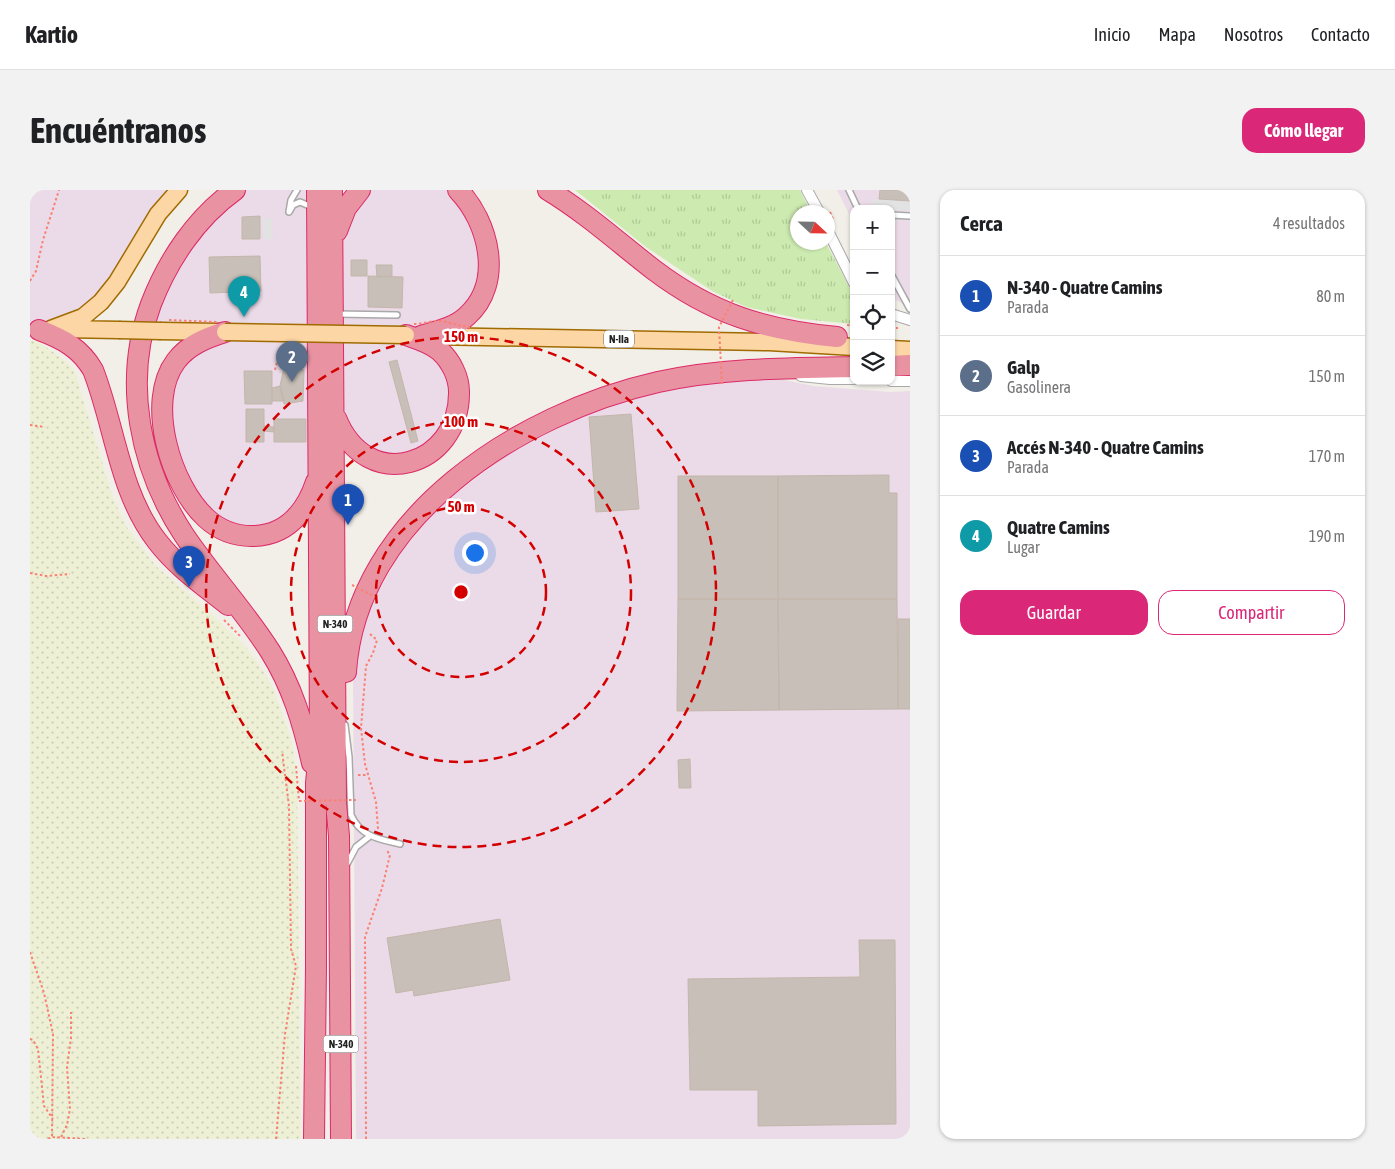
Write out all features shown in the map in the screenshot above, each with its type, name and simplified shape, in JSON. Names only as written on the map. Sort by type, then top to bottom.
[{"type":"highway","points":[[235,190],[211,210],[191,233],[168,267],[158,287],[145,324],[139,356],[138,403],[145,449],[161,494],[184,535],[271,652],[290,689],[302,723],[316,783]]},
{"type":"highway","name":"N-340","points":[[314,1139],[316,783],[320,742],[317,190]]},
{"type":"highway","name":"N-340","points":[[332,190],[336,803],[340,888],[340,1139]]},
{"type":"highway","points":[[333,248],[346,208],[360,190]]},
{"type":"highway","points":[[413,335],[443,330],[459,322],[475,307],[486,287],[489,261],[483,230],[473,210],[458,190]]},
{"type":"highway","points":[[548,190],[562,197],[656,271],[711,306],[770,328],[848,341]]},
{"type":"highway","points":[[40,330],[74,346],[93,370],[131,494],[143,520],[156,540],[194,578],[249,620]]},
{"type":"highway","points":[[224,332],[208,337],[186,351],[177,360],[167,379],[163,395],[162,412],[172,458],[190,499],[216,525],[238,535],[261,536],[272,533],[297,517],[309,500],[318,475]]},
{"type":"highway","points":[[334,412],[348,442],[366,458],[388,464],[407,462],[429,453],[436,447],[448,433],[458,412],[457,376],[440,351],[413,335]]},
{"type":"highway","points":[[895,366],[910,365]]},
{"type":"highway","points":[[339,836],[344,803],[345,681],[348,648],[352,632],[365,596],[394,543],[416,517],[445,489],[473,466],[517,438],[560,415],[610,396],[658,383],[690,377],[771,369],[850,367]]},
{"type":"main road","points":[[40,330],[82,317],[101,302],[116,282],[146,230],[174,192]]},
{"type":"main road","name":"N-IIa","points":[[40,330],[769,342],[848,341]]},
{"type":"main road","points":[[895,340],[910,341]]},
{"type":"main road","points":[[895,349],[910,350]]},
{"type":"street","points":[[808,190],[816,205]]},
{"type":"street","points":[[835,245],[850,275]]},
{"type":"street","points":[[895,315],[910,320]]},
{"type":"street","points":[[771,369],[802,376],[850,379]]},
{"type":"street","points":[[895,381],[910,381]]},
{"type":"lane","points":[[298,190],[292,200],[289,212],[293,205],[300,202],[317,212]]},
{"type":"lane","points":[[849,190],[856,205]]},
{"type":"lane","points":[[895,215],[910,216]]},
{"type":"lane","points":[[895,281],[910,309]]},
{"type":"lane","points":[[333,314],[397,315]]},
{"type":"lane","points":[[345,725],[349,757],[351,815],[353,820],[370,836],[400,844]]},
{"type":"lane","points":[[340,888],[348,860],[352,853],[356,847],[370,836]]},
{"type":"path","points":[[30,281],[36,271],[43,240],[59,190]]},
{"type":"path","points":[[722,384],[719,327],[734,300]]},
{"type":"path","points":[[720,380],[728,379]]},
{"type":"path","points":[[30,425],[45,427]]},
{"type":"path","points":[[30,573],[46,576],[70,574]]},
{"type":"path","points":[[352,585],[377,598]]},
{"type":"path","points":[[373,600],[375,594]]},
{"type":"path","points":[[366,1139],[365,936],[382,888],[390,855],[378,838],[376,802],[365,764],[361,728],[366,666],[377,640]]},
{"type":"path","points":[[276,1139],[285,1034],[296,966],[291,949],[290,806],[282,751]]},
{"type":"path","points":[[296,772],[299,801],[356,800]]},
{"type":"path","points":[[355,775],[368,775]]},
{"type":"path","points":[[30,952],[44,993],[53,1034],[52,1137]]},
{"type":"path","points":[[61,1137],[67,1125],[70,1109],[67,1067],[71,1038],[70,1012]]},
{"type":"path","points":[[30,1039],[33,1040],[38,1049],[44,1106],[53,1119]]},
{"type":"path","points":[[48,1139],[61,1137],[86,1139]]},
{"type":"shaded area","points":[[30,190],[179,190],[101,302],[30,330]]},
{"type":"shaded area","points":[[235,190],[332,190],[333,245],[360,190],[458,190],[488,275],[440,351],[457,412],[407,462],[348,442],[318,475],[297,517],[238,535],[183,486],[164,390],[208,337],[145,324],[158,287]]},
{"type":"shaded area","points":[[837,190],[910,190],[910,308],[895,299],[895,205],[850,205],[850,216]]},
{"type":"shaded area","points":[[871,199],[910,201],[910,211],[895,210],[895,205],[871,205]]},
{"type":"shaded area","points":[[272,218],[273,239],[263,239],[263,219]]},
{"type":"shaded area","points":[[770,377],[813,386],[891,392],[910,391],[910,1139],[356,1139],[353,675],[360,640],[371,605],[399,555],[438,507],[497,462],[552,427],[629,399],[697,385]]},
{"type":"green space","points":[[575,190],[800,190],[808,205],[790,205],[790,250],[830,250],[850,288],[850,324],[801,319],[746,307],[712,291],[646,247]]},
{"type":"green space","points":[[30,341],[37,341],[66,361],[75,372],[112,495],[126,526],[156,566],[247,648],[273,688],[291,739],[297,773],[301,1139],[30,1139]]},
{"type":"building","points":[[880,190],[910,190],[910,201],[879,199]]},
{"type":"building","points":[[260,216],[260,239],[242,239],[242,217]]},
{"type":"building","points":[[260,256],[261,291],[210,293],[209,257]]},
{"type":"building","points":[[351,260],[367,260],[367,276],[351,276]]},
{"type":"building","points":[[376,265],[392,265],[392,276],[377,277]]},
{"type":"building","points":[[368,276],[403,277],[402,308],[368,307]]},
{"type":"building","points":[[397,360],[418,441],[411,443],[389,362]]},
{"type":"building","points":[[284,367],[304,370],[303,401],[284,404],[280,386]]},
{"type":"building","points":[[244,371],[272,371],[272,404],[245,404]]},
{"type":"building","points":[[280,386],[284,401],[272,401],[272,388]]},
{"type":"building","points":[[246,409],[264,409],[264,442],[246,442]]},
{"type":"building","points":[[631,414],[639,509],[596,512],[589,417]]},
{"type":"building","points":[[274,419],[306,419],[306,442],[274,442]]},
{"type":"building","points":[[264,426],[274,427],[274,432],[264,431]]},
{"type":"building","points":[[889,475],[889,493],[897,493],[897,599],[778,599],[778,476]]},
{"type":"building","points":[[678,476],[778,476],[778,599],[678,599]]},
{"type":"building","points":[[678,599],[778,599],[779,710],[677,711]]},
{"type":"building","points":[[778,599],[897,599],[898,709],[779,710]]},
{"type":"building","points":[[898,619],[910,619],[910,709],[898,709]]},
{"type":"building","points":[[690,759],[691,788],[679,788],[678,760]]},
{"type":"building","points":[[500,919],[510,980],[414,996],[413,990],[396,993],[387,938]]},
{"type":"building","points":[[859,940],[895,940],[896,1124],[758,1126],[758,1090],[690,1090],[688,979],[860,977]]},
{"type":"place","name":"Quatre Camins","points":[[244,317]]},
{"type":"place","name":"Galp","points":[[292,382]]},
{"type":"place","name":"N-340 - Quatre Camins","points":[[348,525]]},
{"type":"place","name":"Accés N-340 - Quatre Camins","points":[[189,587]]}]
